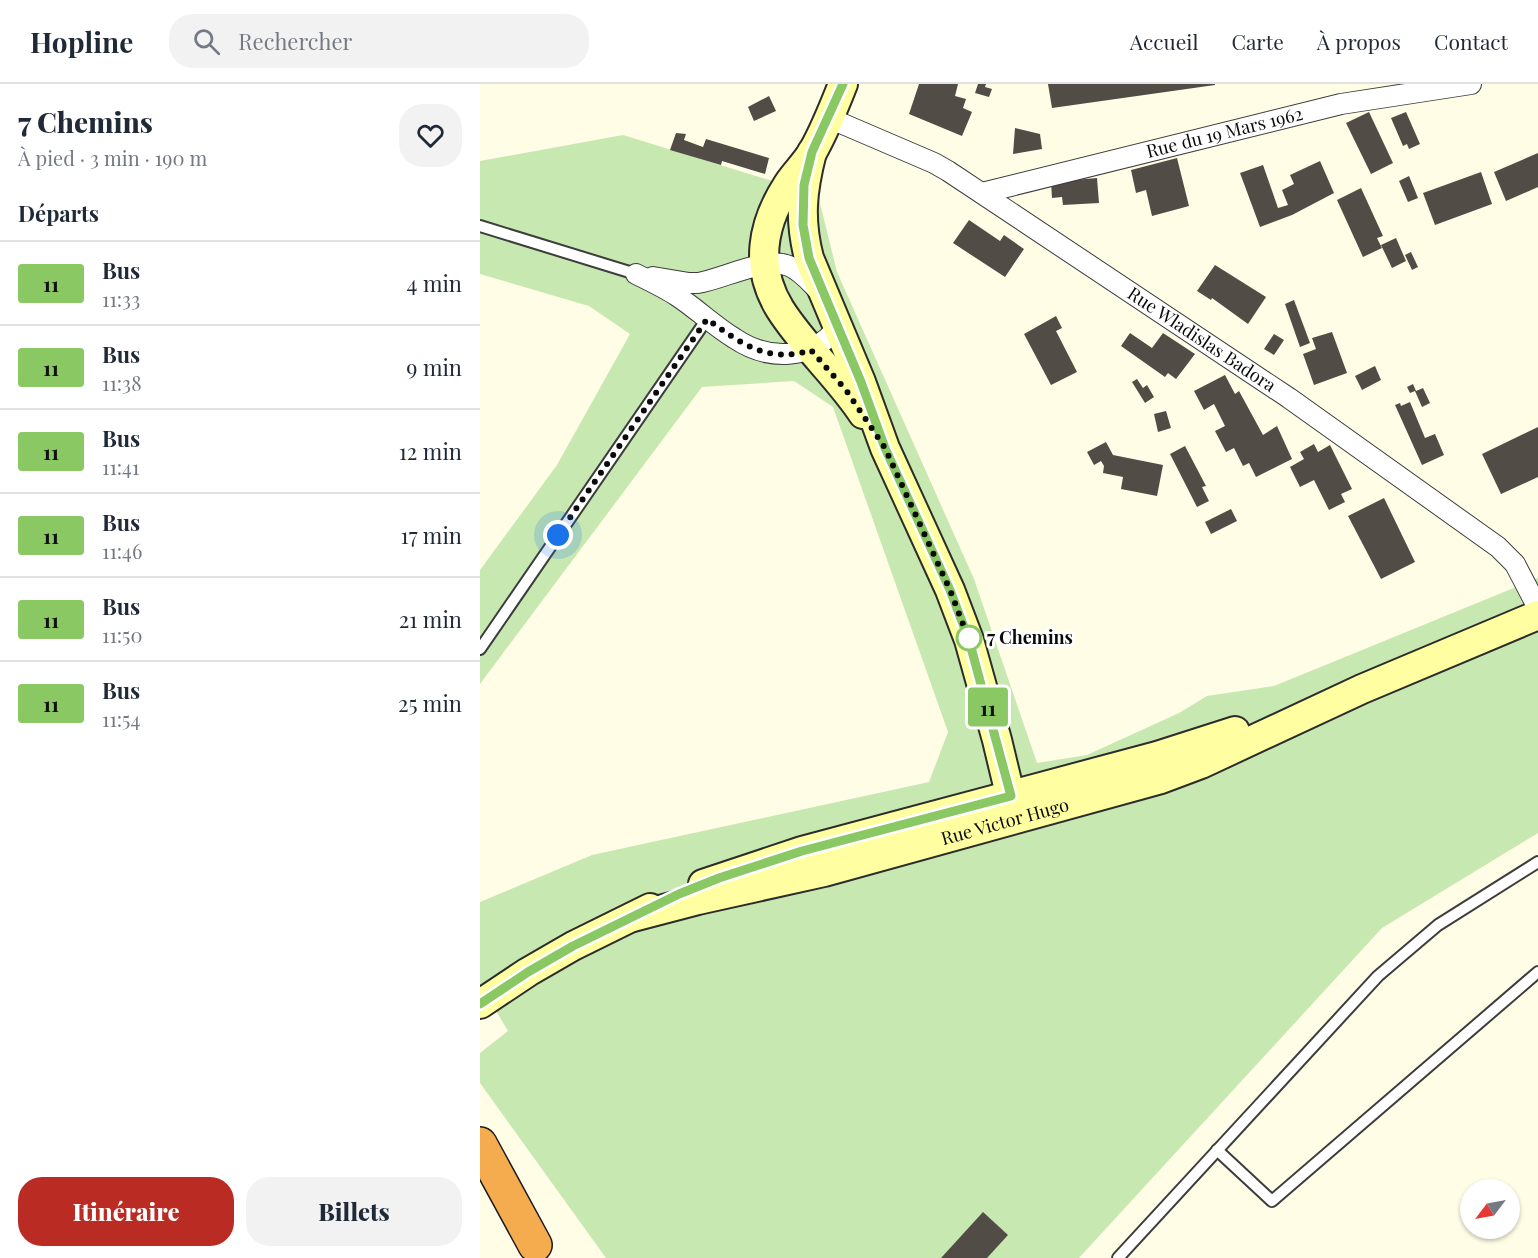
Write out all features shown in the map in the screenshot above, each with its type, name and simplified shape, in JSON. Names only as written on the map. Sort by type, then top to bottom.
[{"type":"highway","points":[[480,1144],[540,1252]]},
{"type":"highway","points":[[480,1169],[540,1252]]},
{"type":"main road","points":[[843,84],[812,152],[789,183],[772,213],[764,244],[764,265],[767,283],[773,297],[811,350],[846,390],[885,448]]},
{"type":"main road","points":[[812,152],[804,185],[803,225],[809,258],[861,382],[885,448],[950,590],[969,640],[1013,808]]},
{"type":"main road","name":"Rue Victor Hugo","points":[[481,1004],[528,972],[573,946],[679,894],[820,846],[1013,808],[1362,689],[1538,615]]},
{"type":"street","name":"Rue du 19 Mars 1962","points":[[982,193],[1341,104],[1471,84]]},
{"type":"street","name":"Rue Wladislas Badora","points":[[829,118],[934,163],[1289,398],[1498,547],[1515,564],[1538,608]]},
{"type":"street","points":[[636,274],[689,284],[764,265],[788,265],[800,272],[826,299]]},
{"type":"street","points":[[636,274],[678,297],[734,339],[757,350],[789,355],[811,350],[826,340],[838,327]]},
{"type":"lane","points":[[480,226],[636,274]]},
{"type":"lane","points":[[480,649],[707,319]]},
{"type":"lane","points":[[1118,1258],[1348,1007],[1386,970],[1438,926],[1538,862]]},
{"type":"lane","points":[[1217,1150],[1272,1201],[1538,972]]},
{"type":"green space","points":[[623,135],[818,195],[837,272],[974,579],[1037,763],[1087,755],[1179,713],[1207,696],[1274,686],[1538,578],[1538,833],[1382,928],[1079,1258],[606,1258],[480,1083],[480,1053],[508,1031],[480,984],[480,902],[592,855],[929,782],[948,732],[833,407],[794,381],[702,387],[480,684],[480,570],[557,465],[630,334],[589,306],[480,274],[480,161]]},
{"type":"building","points":[[919,84],[958,84],[955,96],[966,99],[963,108],[972,112],[962,136],[909,114]]},
{"type":"building","points":[[978,84],[986,84],[985,87],[992,89],[989,97],[975,93]]},
{"type":"building","points":[[1048,84],[1215,84],[1215,85],[1052,108]]},
{"type":"building","points":[[769,96],[776,111],[754,121],[748,107]]},
{"type":"building","points":[[1369,112],[1393,163],[1371,174],[1346,123]]},
{"type":"building","points":[[1406,112],[1420,144],[1409,149],[1407,144],[1403,146],[1391,118]]},
{"type":"building","points":[[1015,128],[1040,134],[1042,149],[1013,154]]},
{"type":"building","points":[[676,133],[686,134],[684,140],[703,147],[706,139],[769,158],[765,174],[722,161],[721,165],[670,150]]},
{"type":"building","points":[[1538,153],[1538,187],[1506,201],[1494,172]]},
{"type":"building","points":[[1177,158],[1189,206],[1152,216],[1146,190],[1136,193],[1131,170]]},
{"type":"building","points":[[1320,161],[1334,193],[1292,215],[1260,227],[1240,173],[1263,165],[1278,208],[1288,205],[1282,190],[1294,184],[1290,175]]},
{"type":"building","points":[[1481,172],[1492,204],[1435,225],[1423,193]]},
{"type":"building","points":[[1409,176],[1418,198],[1408,202],[1399,181]]},
{"type":"building","points":[[1097,178],[1099,203],[1063,205],[1062,197],[1052,198],[1051,182]]},
{"type":"building","points":[[1361,188],[1383,236],[1377,238],[1382,248],[1363,257],[1337,200]]},
{"type":"building","points":[[969,220],[1000,241],[1004,235],[1024,249],[1005,277],[953,243]]},
{"type":"building","points":[[1396,238],[1406,261],[1392,268],[1381,245]]},
{"type":"building","points":[[1411,252],[1418,267],[1412,270],[1405,255]]},
{"type":"building","points":[[1215,265],[1266,297],[1248,324],[1212,298],[1211,300],[1197,291]]},
{"type":"building","points":[[1294,300],[1310,343],[1300,347],[1285,304]]},
{"type":"building","points":[[1056,316],[1062,328],[1056,331],[1077,372],[1051,385],[1024,334]]},
{"type":"building","points":[[1332,332],[1347,373],[1314,385],[1303,354],[1316,349],[1312,338]]},
{"type":"building","points":[[1130,333],[1152,348],[1163,333],[1195,354],[1176,379],[1168,373],[1165,377],[1121,346]]},
{"type":"building","points":[[1274,334],[1284,340],[1274,355],[1264,349]]},
{"type":"building","points":[[1375,366],[1381,380],[1362,390],[1355,376]]},
{"type":"building","points":[[1225,375],[1235,394],[1239,391],[1263,435],[1277,426],[1292,459],[1256,477],[1249,463],[1243,466],[1234,448],[1226,452],[1215,431],[1225,426],[1214,404],[1204,410],[1194,391]]},
{"type":"building","points":[[1137,379],[1143,388],[1147,385],[1154,397],[1145,403],[1132,382]]},
{"type":"building","points":[[1413,384],[1416,391],[1423,388],[1430,403],[1422,407],[1415,391],[1410,393],[1407,387]]},
{"type":"building","points":[[1410,402],[1425,438],[1435,434],[1444,455],[1422,465],[1395,405],[1400,403],[1401,406]]},
{"type":"building","points":[[1166,411],[1171,428],[1158,432],[1154,414]]},
{"type":"building","points":[[1538,427],[1538,477],[1501,494],[1482,454]]},
{"type":"building","points":[[1106,442],[1113,455],[1163,465],[1157,496],[1121,489],[1123,477],[1103,473],[1104,466],[1101,461],[1094,465],[1087,452]]},
{"type":"building","points":[[1314,444],[1318,452],[1330,445],[1352,489],[1341,494],[1345,502],[1329,510],[1314,480],[1300,487],[1290,467],[1304,459],[1300,452]]},
{"type":"building","points":[[1185,446],[1206,486],[1202,487],[1209,501],[1197,507],[1170,454]]},
{"type":"building","points":[[1384,498],[1415,562],[1381,579],[1348,516]]},
{"type":"building","points":[[1231,509],[1237,521],[1211,534],[1205,522]]},
{"type":"building","points":[[983,1212],[1008,1235],[987,1258],[941,1258]]},
{"type":"bus line","name":"11","points":[[480,1004],[573,946],[679,894],[719,878],[802,851],[1011,796],[969,640],[950,590],[885,448],[861,382],[809,258],[805,242],[802,212],[804,185],[812,152],[843,84]]},
{"type":"place","name":"7 Chemins","points":[[969,638]]},
{"type":"route","points":[[558,535],[707,319],[734,339],[757,350],[789,355],[811,350],[846,390],[885,448],[950,590],[969,640],[969,638]]}]
